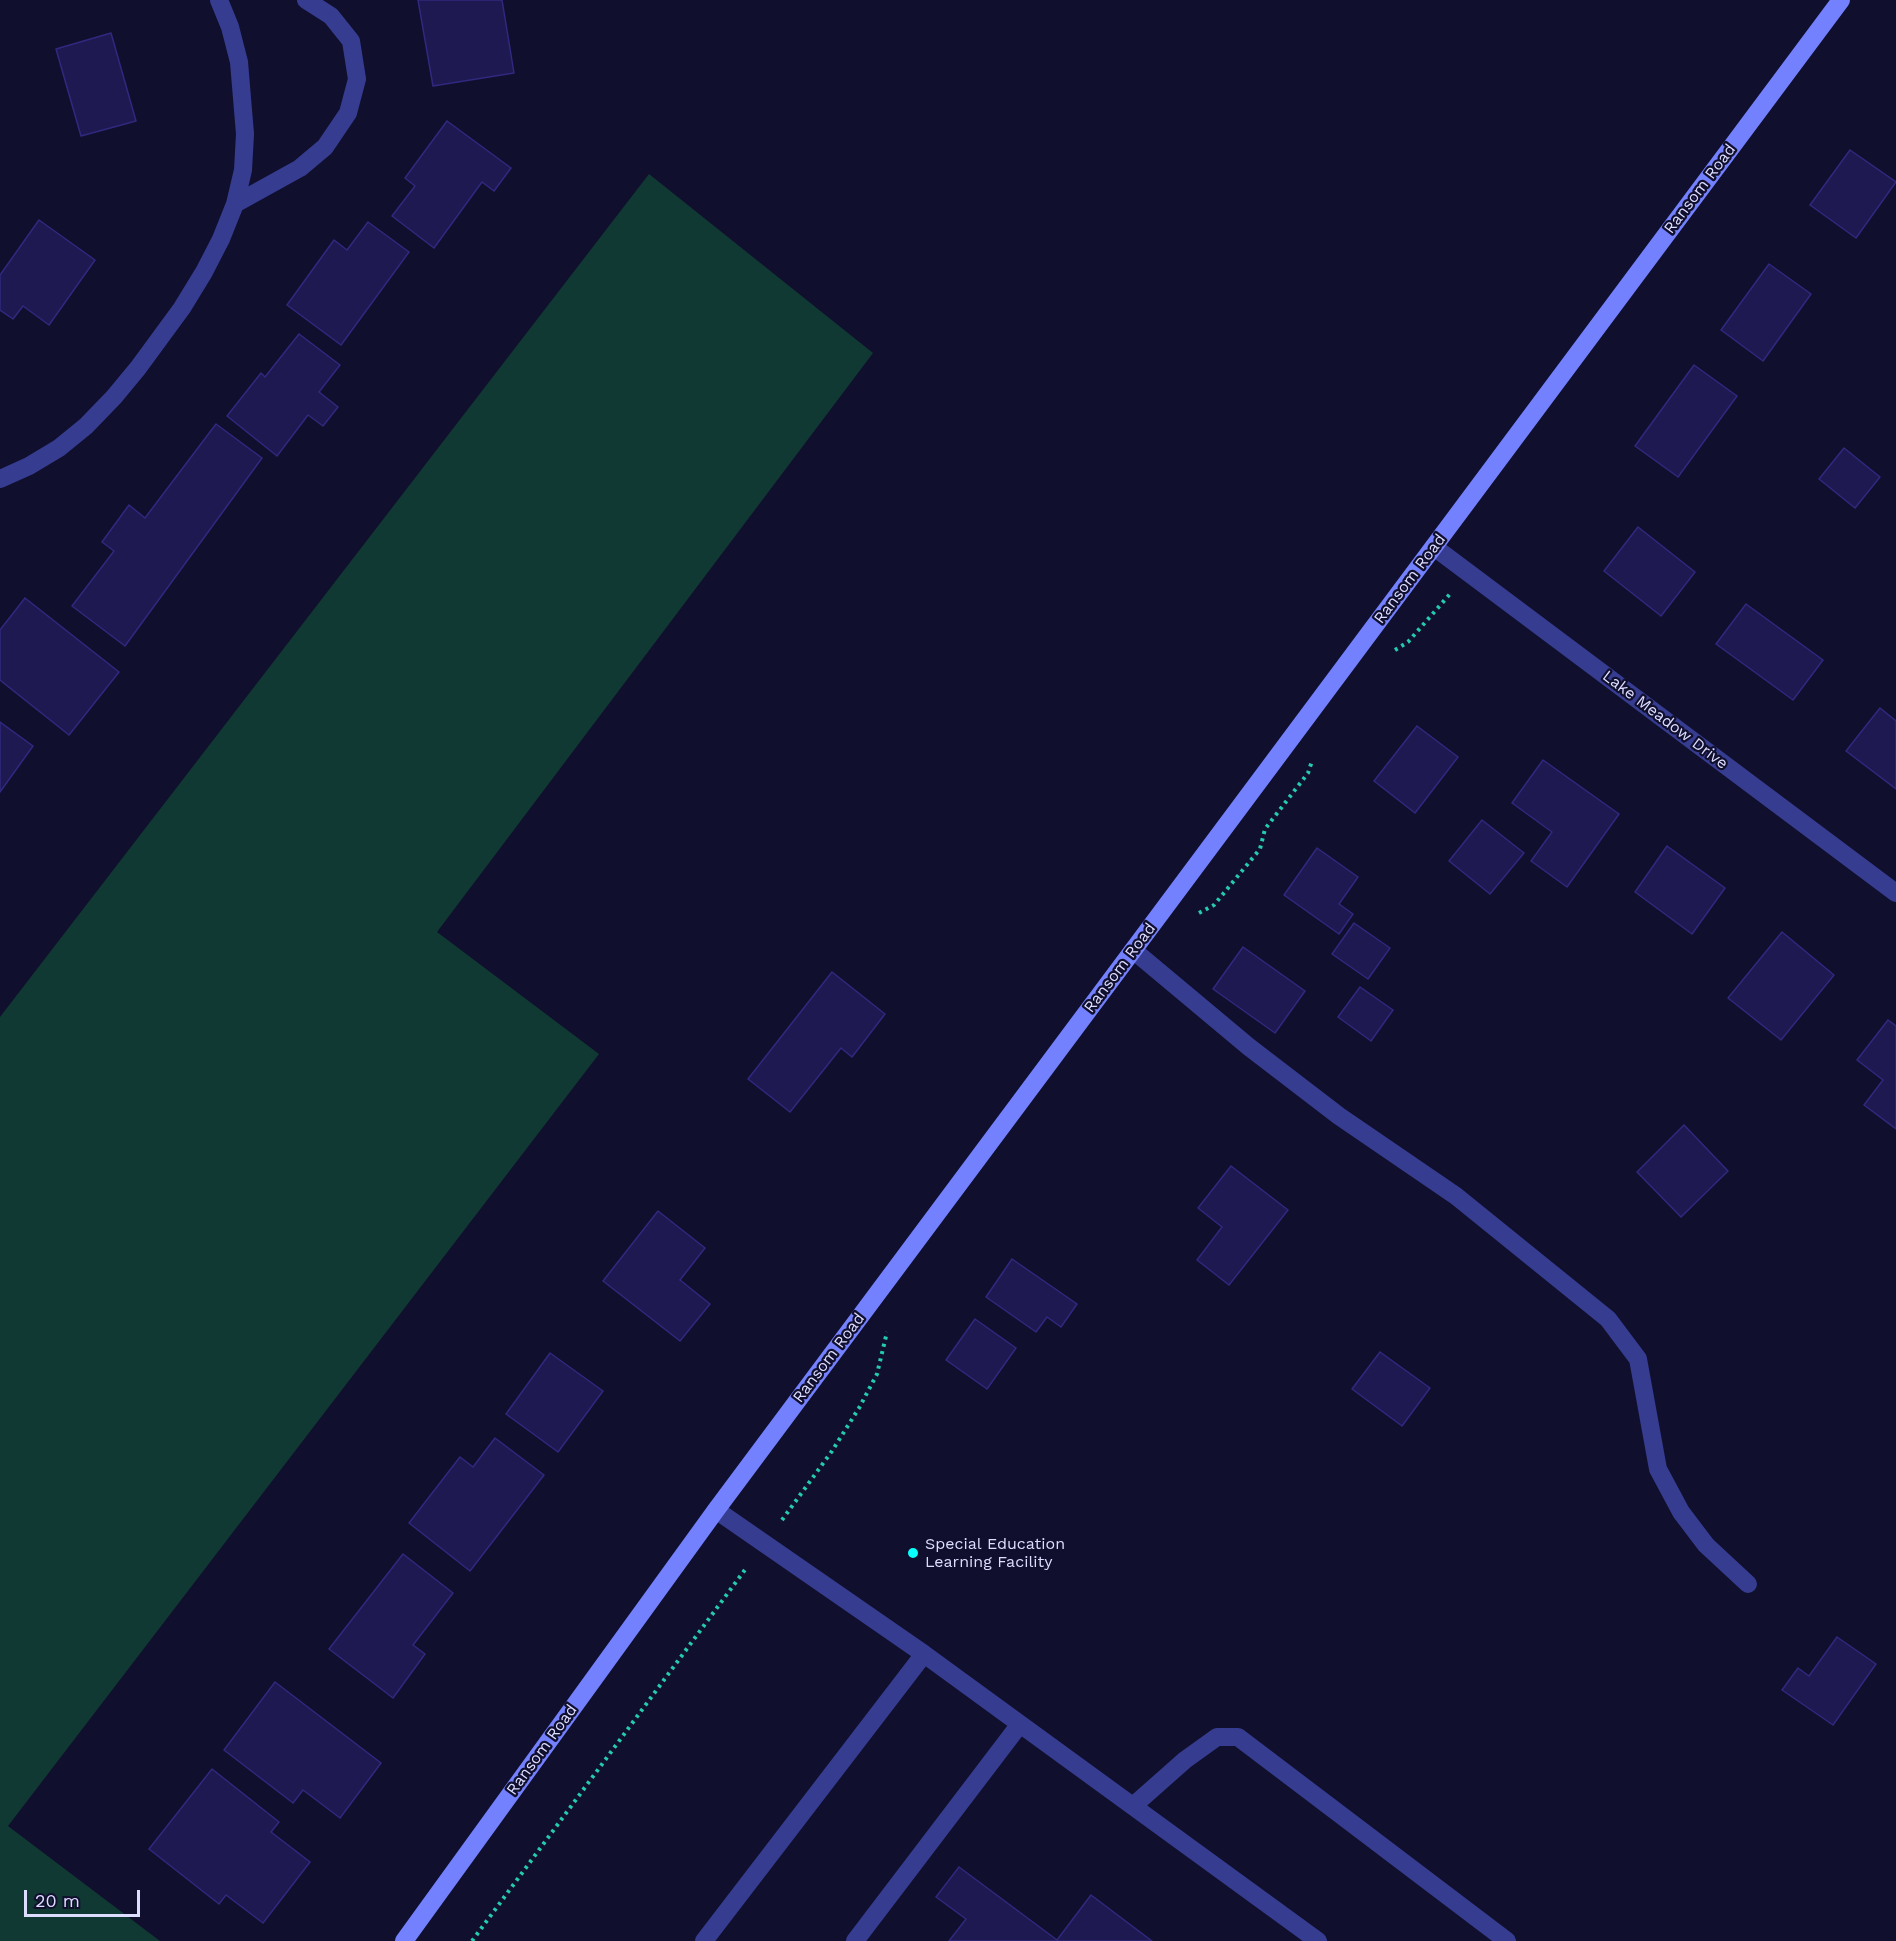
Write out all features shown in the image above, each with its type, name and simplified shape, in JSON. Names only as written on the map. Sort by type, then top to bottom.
[{"type":"main road","name":"Ransom Road","points":[[404,1941],[716,1510],[1841,0]]},
{"type":"street","points":[[0,479],[29,466],[58,448],[86,426],[138,368],[182,309],[221,239],[235,204],[243,171],[246,134],[239,62],[230,27],[219,0]]},
{"type":"street","points":[[235,204],[300,168],[324,147],[348,113],[357,79],[351,41],[331,16],[306,0]]},
{"type":"street","name":"Lake Meadow Drive","points":[[1434,547],[1896,893]]},
{"type":"street","points":[[1133,950],[1249,1047],[1340,1116],[1456,1196],[1608,1319],[1638,1359],[1658,1469],[1677,1504],[1706,1545],[1748,1584]]},
{"type":"street","points":[[716,1510],[924,1654],[1318,1941]]},
{"type":"street","points":[[704,1941],[924,1654]]},
{"type":"street","points":[[855,1941],[1020,1724]]},
{"type":"street","points":[[1133,1806],[1185,1760],[1217,1737],[1238,1737],[1507,1941]]},
{"type":"path","points":[[1386,655],[1408,642],[1467,572]]},
{"type":"path","points":[[1198,914],[1214,905],[1260,849],[1265,829],[1308,773],[1314,756]]},
{"type":"path","points":[[472,1941],[832,1451],[877,1374],[888,1327]]},
{"type":"green space","points":[[649,174],[873,353],[437,932],[599,1054],[8,1826],[160,1941],[0,1941],[0,1017]]},
{"type":"building","points":[[418,0],[502,0],[514,73],[433,86]]},
{"type":"building","points":[[111,33],[136,121],[81,136],[56,49]]},
{"type":"building","points":[[447,121],[511,168],[494,191],[482,182],[434,248],[392,216],[415,186],[405,178]]},
{"type":"building","points":[[1850,150],[1896,182],[1856,238],[1810,205]]},
{"type":"building","points":[[39,220],[95,260],[49,325],[23,306],[13,319],[0,310],[0,275]]},
{"type":"building","points":[[368,222],[409,252],[341,345],[287,305],[334,240],[347,250]]},
{"type":"building","points":[[1769,264],[1811,294],[1763,361],[1721,330]]},
{"type":"building","points":[[299,334],[340,365],[319,392],[338,407],[323,426],[308,415],[277,456],[227,416],[261,373],[265,377]]},
{"type":"building","points":[[1694,365],[1737,396],[1678,477],[1635,446]]},
{"type":"building","points":[[216,424],[262,458],[125,646],[72,606],[114,551],[102,542],[129,505],[145,518]]},
{"type":"building","points":[[1844,448],[1880,477],[1855,508],[1819,479]]},
{"type":"building","points":[[1638,527],[1695,572],[1661,616],[1604,571]]},
{"type":"building","points":[[25,598],[119,672],[69,735],[0,680],[0,630]]},
{"type":"building","points":[[1746,604],[1823,660],[1793,700],[1716,644]]},
{"type":"building","points":[[1880,708],[1896,721],[1896,789],[1846,751]]},
{"type":"building","points":[[0,722],[33,746],[0,792]]},
{"type":"building","points":[[1417,726],[1458,757],[1415,813],[1374,781]]},
{"type":"building","points":[[1543,760],[1619,814],[1567,887],[1531,861],[1552,832],[1512,803]]},
{"type":"building","points":[[1482,820],[1524,853],[1490,894],[1449,861]]},
{"type":"building","points":[[1667,846],[1725,888],[1692,934],[1635,892]]},
{"type":"building","points":[[1317,848],[1358,877],[1339,904],[1353,914],[1339,934],[1284,895]]},
{"type":"building","points":[[1354,923],[1390,948],[1368,979],[1332,954]]},
{"type":"building","points":[[1782,932],[1834,975],[1781,1040],[1728,998]]},
{"type":"building","points":[[1243,947],[1305,991],[1275,1033],[1213,989]]},
{"type":"building","points":[[832,972],[885,1014],[852,1057],[841,1048],[790,1112],[748,1079]]},
{"type":"building","points":[[1360,987],[1393,1010],[1371,1041],[1338,1017]]},
{"type":"building","points":[[1888,1020],[1896,1026],[1896,1129],[1864,1105],[1883,1080],[1857,1060]]},
{"type":"building","points":[[1684,1125],[1728,1171],[1681,1217],[1637,1172]]},
{"type":"building","points":[[1231,1166],[1288,1210],[1229,1285],[1197,1260],[1222,1227],[1198,1208]]},
{"type":"building","points":[[658,1211],[705,1248],[680,1280],[710,1304],[680,1341],[603,1281]]},
{"type":"building","points":[[1012,1259],[1077,1304],[1061,1327],[1047,1317],[1036,1332],[986,1297]]},
{"type":"building","points":[[975,1319],[1016,1348],[987,1389],[946,1360]]},
{"type":"building","points":[[1380,1352],[1430,1388],[1402,1426],[1352,1389]]},
{"type":"building","points":[[550,1353],[603,1391],[558,1452],[506,1414]]},
{"type":"building","points":[[495,1438],[544,1475],[470,1571],[409,1523],[460,1457],[473,1467]]},
{"type":"building","points":[[403,1554],[453,1593],[413,1645],[425,1654],[393,1698],[329,1649]]},
{"type":"building","points":[[1837,1637],[1876,1664],[1833,1725],[1782,1690],[1798,1668],[1809,1676]]},
{"type":"building","points":[[275,1682],[381,1763],[340,1818],[303,1790],[293,1803],[224,1750]]},
{"type":"building","points":[[212,1769],[279,1822],[271,1832],[310,1862],[263,1923],[226,1895],[219,1904],[149,1849]]},
{"type":"building","points":[[959,1867],[1057,1940],[1091,1895],[1152,1941],[949,1941],[966,1919],[936,1897]]},
{"type":"place","name":"Special Education Learning Facility","points":[[913,1553]]}]
